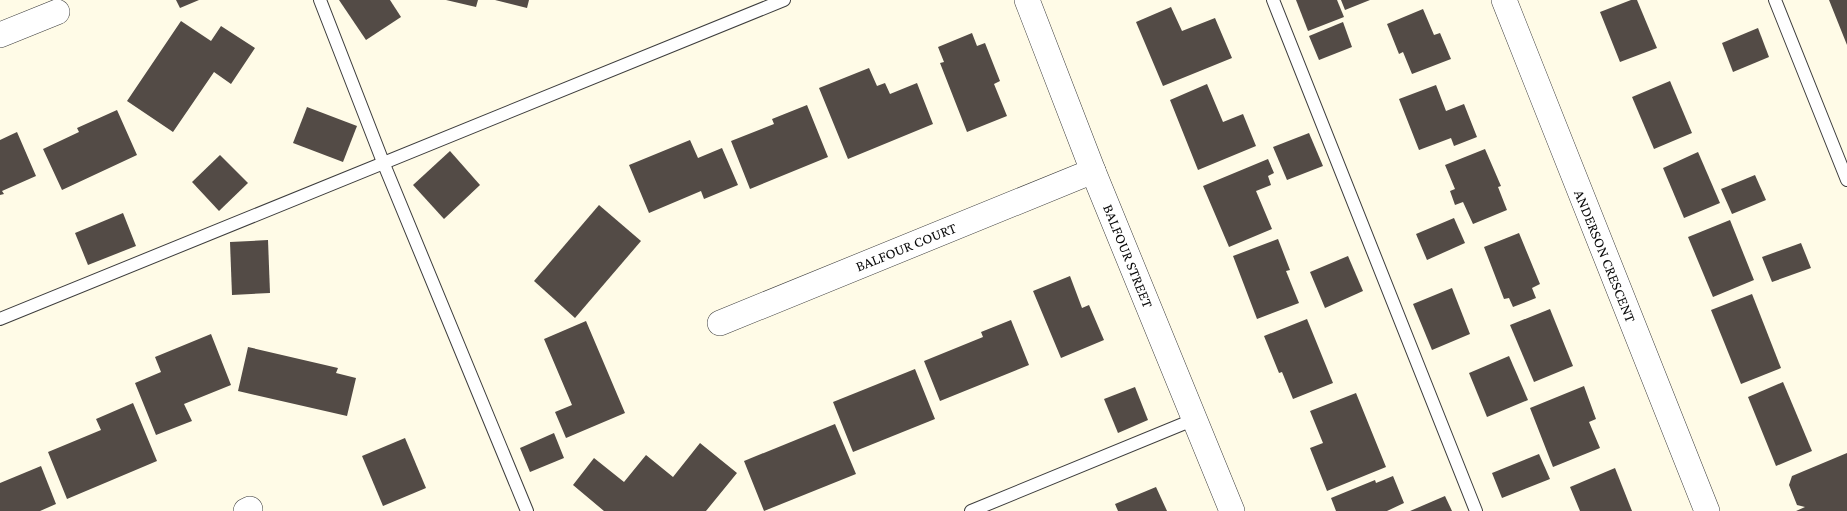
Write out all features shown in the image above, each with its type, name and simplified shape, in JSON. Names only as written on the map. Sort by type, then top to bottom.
[{"type":"street","name":"BALFOUR STREET","points":[[1027,0],[1093,171],[1232,511]]},
{"type":"street","name":"ANDERSON CRESCENT","points":[[1504,0],[1706,511]]},
{"type":"street","points":[[0,35],[57,12]]},
{"type":"street","name":"BALFOUR COURT","points":[[720,323],[1093,171]]},
{"type":"lane","points":[[320,0],[383,162],[527,511]]},
{"type":"lane","points":[[0,319],[784,0]]},
{"type":"lane","points":[[1273,0],[1476,511]]},
{"type":"lane","points":[[1775,0],[1847,180]]},
{"type":"lane","points":[[971,511],[1195,419]]},
{"type":"building","points":[[176,0],[199,0],[180,8]]},
{"type":"building","points":[[339,0],[390,0],[401,17],[366,40]]},
{"type":"building","points":[[446,0],[478,0],[476,7]]},
{"type":"building","points":[[495,0],[529,0],[527,8]]},
{"type":"building","points":[[1296,0],[1337,0],[1344,17],[1308,31]]},
{"type":"building","points":[[1341,0],[1370,0],[1345,10]]},
{"type":"building","points":[[1631,0],[1637,0],[1657,48],[1620,62],[1600,12]]},
{"type":"building","points":[[1829,0],[1847,0],[1847,45]]},
{"type":"building","points":[[1171,7],[1182,31],[1215,18],[1232,58],[1163,86],[1136,22]]},
{"type":"building","points":[[1423,9],[1434,35],[1440,33],[1451,59],[1412,74],[1403,52],[1399,54],[1387,24]]},
{"type":"building","points":[[181,21],[211,41],[221,26],[255,48],[231,84],[214,72],[173,132],[127,101]]},
{"type":"building","points":[[1343,22],[1352,47],[1319,60],[1309,36]]},
{"type":"building","points":[[1758,28],[1769,57],[1733,72],[1722,43]]},
{"type":"building","points":[[972,33],[977,46],[985,43],[1000,81],[994,84],[1007,116],[967,132],[940,63],[944,62],[938,47]]},
{"type":"building","points":[[869,68],[877,86],[885,83],[890,94],[917,83],[933,124],[848,159],[819,88]]},
{"type":"building","points":[[1670,81],[1692,133],[1654,149],[1632,97]]},
{"type":"building","points":[[1207,84],[1223,122],[1243,114],[1256,146],[1198,170],[1170,100]]},
{"type":"building","points":[[1436,85],[1446,111],[1464,104],[1477,137],[1454,146],[1451,138],[1419,150],[1399,99]]},
{"type":"building","points":[[807,105],[828,157],[750,189],[731,141],[774,124],[772,119]]},
{"type":"building","points":[[307,107],[357,126],[343,162],[293,143]]},
{"type":"building","points":[[117,110],[137,155],[62,190],[43,149],[79,132],[77,128]]},
{"type":"building","points":[[17,132],[36,176],[2,191],[4,194],[0,195],[0,140]]},
{"type":"building","points":[[1309,133],[1323,166],[1287,180],[1273,147]]},
{"type":"building","points":[[690,140],[698,158],[722,148],[738,185],[704,199],[701,191],[649,213],[629,165]]},
{"type":"building","points":[[1485,149],[1501,186],[1498,187],[1507,210],[1473,224],[1463,202],[1455,205],[1450,191],[1455,189],[1445,165]]},
{"type":"building","points":[[450,151],[480,185],[444,219],[413,185]]},
{"type":"building","points":[[1698,152],[1720,203],[1684,218],[1663,168]]},
{"type":"building","points":[[220,155],[248,183],[219,211],[192,182]]},
{"type":"building","points":[[1268,159],[1274,173],[1268,176],[1271,185],[1256,191],[1272,229],[1229,247],[1203,186]]},
{"type":"building","points":[[1755,175],[1766,200],[1732,214],[1721,189]]},
{"type":"building","points":[[599,205],[641,241],[575,318],[534,281]]},
{"type":"building","points":[[123,213],[136,246],[88,265],[75,233]]},
{"type":"building","points":[[1454,218],[1465,243],[1427,260],[1416,234]]},
{"type":"building","points":[[1730,220],[1754,280],[1713,297],[1688,237]]},
{"type":"building","points":[[1519,233],[1540,284],[1532,288],[1536,298],[1513,307],[1509,298],[1504,299],[1484,247]]},
{"type":"building","points":[[1278,239],[1290,270],[1286,271],[1299,303],[1257,319],[1233,256]]},
{"type":"building","points":[[268,240],[270,293],[232,295],[230,242]]},
{"type":"building","points":[[1801,243],[1811,268],[1772,282],[1762,257]]},
{"type":"building","points":[[1348,256],[1363,291],[1325,308],[1310,272]]},
{"type":"building","points":[[1070,276],[1082,308],[1089,305],[1104,340],[1061,358],[1033,291]]},
{"type":"building","points":[[1452,288],[1470,334],[1432,350],[1413,304]]},
{"type":"building","points":[[1752,294],[1781,368],[1741,384],[1711,310]]},
{"type":"building","points":[[1550,309],[1573,366],[1534,382],[1510,325]]},
{"type":"building","points":[[1307,319],[1333,383],[1293,399],[1282,372],[1279,373],[1264,336]]},
{"type":"building","points":[[1011,320],[1029,365],[940,401],[924,361],[983,337],[981,332]]},
{"type":"building","points":[[586,321],[625,413],[566,438],[555,412],[572,405],[544,339]]},
{"type":"building","points":[[211,334],[231,385],[184,404],[192,421],[156,435],[135,383],[161,372],[155,357]]},
{"type":"building","points":[[248,347],[338,368],[336,373],[356,378],[347,416],[238,391]]},
{"type":"building","points":[[1509,356],[1528,400],[1487,417],[1469,373]]},
{"type":"building","points":[[915,369],[935,419],[853,452],[833,402]]},
{"type":"building","points":[[1783,382],[1812,451],[1776,466],[1748,397]]},
{"type":"building","points":[[1584,386],[1596,419],[1589,422],[1600,448],[1553,467],[1530,408]]},
{"type":"building","points":[[1135,387],[1148,420],[1118,433],[1104,399]]},
{"type":"building","points":[[1356,393],[1386,467],[1327,491],[1310,448],[1323,443],[1310,411]]},
{"type":"building","points":[[133,403],[157,461],[67,499],[48,452],[101,430],[96,419]]},
{"type":"building","points":[[835,424],[856,474],[764,511],[744,461]]},
{"type":"building","points":[[554,433],[564,458],[530,472],[520,448]]},
{"type":"building","points":[[405,438],[426,488],[383,506],[362,456]]},
{"type":"building","points":[[700,443],[737,473],[706,511],[604,511],[573,485],[594,458],[624,482],[646,455],[673,477]]},
{"type":"building","points":[[1847,453],[1847,511],[1796,511],[1805,507],[1797,505],[1789,485],[1792,476]]},
{"type":"building","points":[[1539,454],[1550,479],[1502,498],[1492,473]]},
{"type":"building","points":[[41,466],[56,504],[40,511],[0,511],[0,483]]},
{"type":"building","points":[[1615,468],[1632,511],[1580,511],[1570,487]]},
{"type":"building","points":[[1393,476],[1404,503],[1387,511],[1336,511],[1331,498],[1375,480],[1376,483]]},
{"type":"building","points":[[1156,487],[1167,511],[1118,511],[1115,504]]},
{"type":"building","points":[[1445,496],[1452,511],[1410,511]]}]
